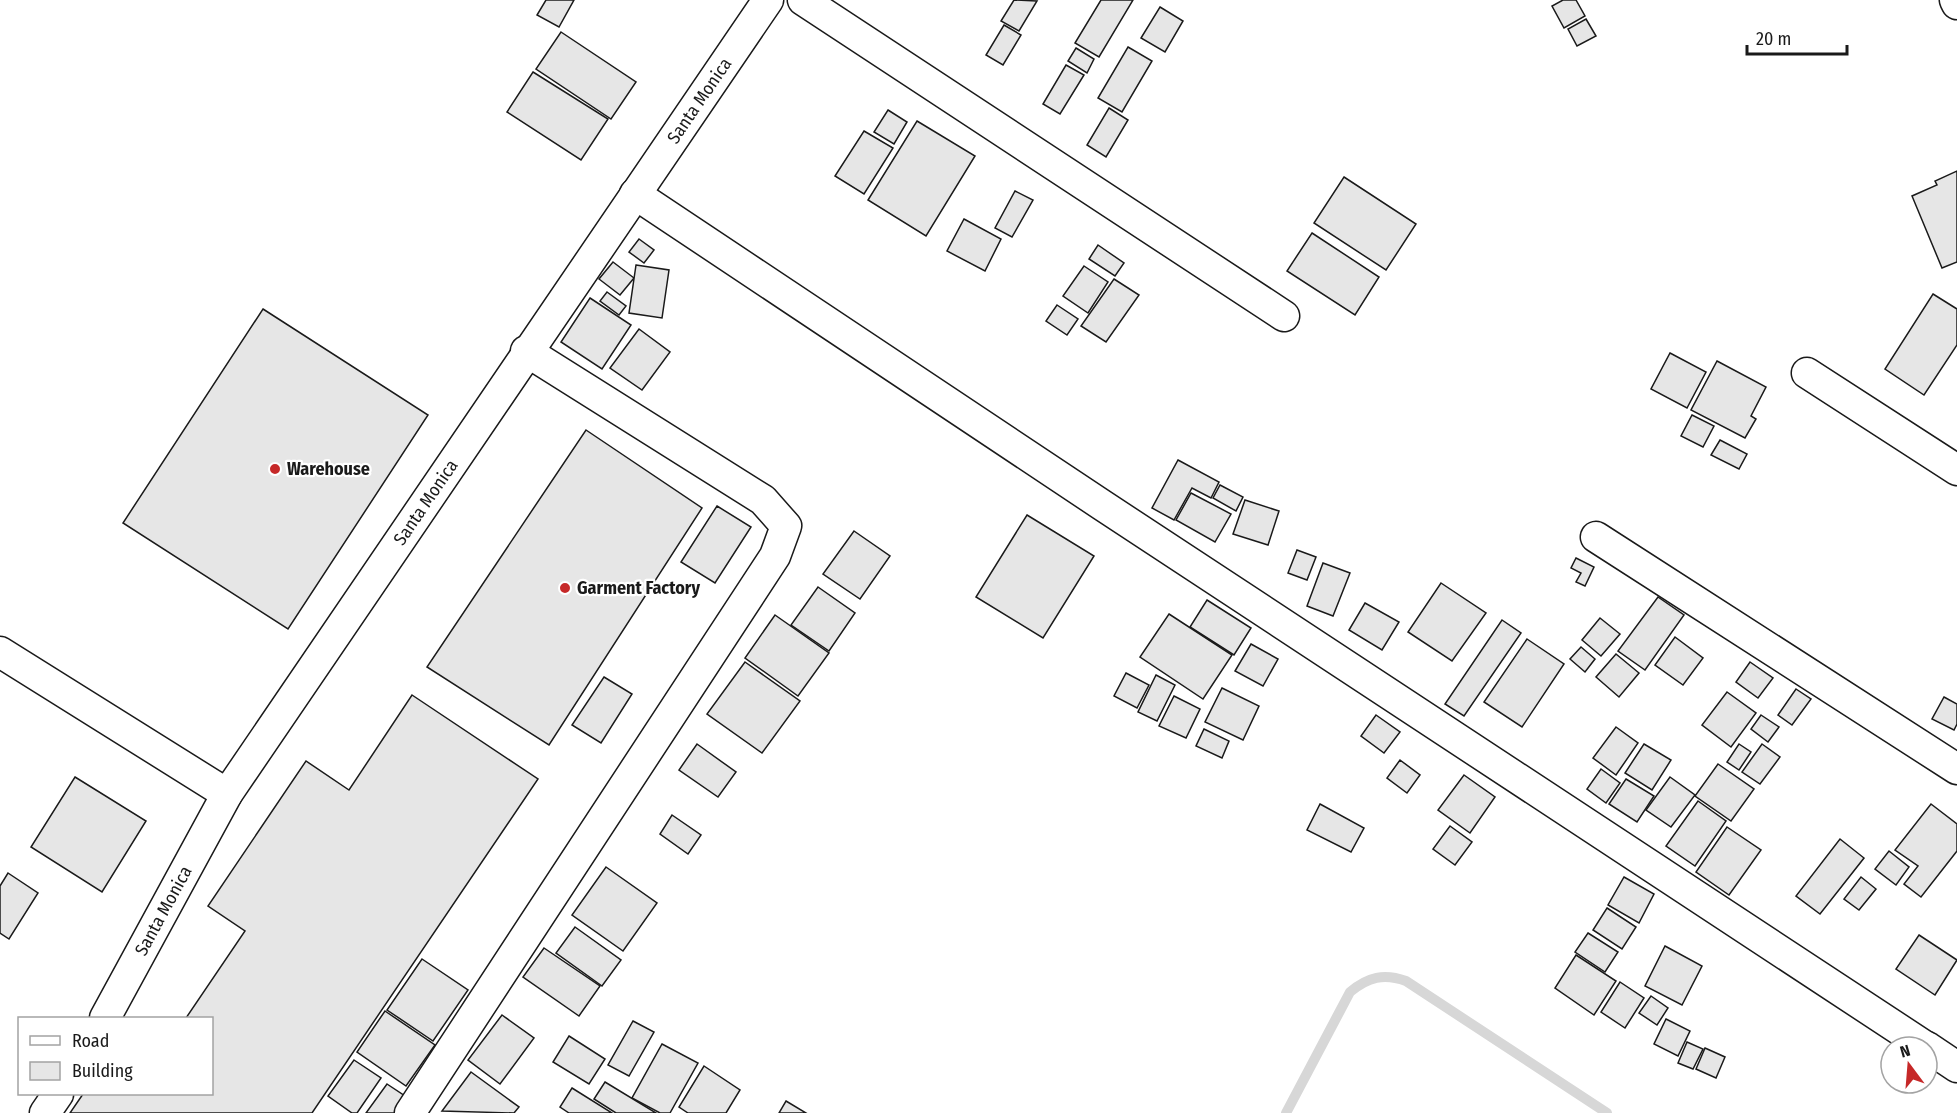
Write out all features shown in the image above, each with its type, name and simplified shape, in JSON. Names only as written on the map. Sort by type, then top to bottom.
[{"type":"street","name":"Santa Monica","points":[[106,1017],[227,794],[526,351],[768,0]]},
{"type":"street","points":[[803,0],[1284,316]]},
{"type":"street","points":[[634,194],[1141,531],[1909,1035]]},
{"type":"street","points":[[410,1113],[776,556],[786,526],[763,500],[526,351]]},
{"type":"street","points":[[1807,373],[1957,470]]},
{"type":"street","points":[[1596,537],[1957,769]]},
{"type":"street","points":[[0,652],[227,794]]},
{"type":"street","points":[[1939,1055],[1957,1067]]},
{"type":"street","points":[[45,1113],[57,1095]]},
{"type":"building","points":[[546,0],[574,0],[559,27],[537,15]]},
{"type":"building","points":[[1014,0],[1037,1],[1019,31],[1001,21]]},
{"type":"building","points":[[1101,0],[1133,0],[1099,57],[1075,43]]},
{"type":"building","points":[[1563,0],[1576,0],[1585,16],[1564,28],[1552,6]]},
{"type":"building","points":[[1160,7],[1183,21],[1165,52],[1141,38]]},
{"type":"building","points":[[1586,19],[1596,36],[1577,46],[1568,29]]},
{"type":"building","points":[[1004,25],[1021,35],[1003,65],[986,55]]},
{"type":"building","points":[[561,32],[636,82],[611,119],[536,69]]},
{"type":"building","points":[[1128,47],[1152,61],[1122,112],[1098,98]]},
{"type":"building","points":[[1076,48],[1094,59],[1087,73],[1068,61]]},
{"type":"building","points":[[1066,65],[1084,75],[1060,114],[1043,104]]},
{"type":"building","points":[[533,72],[608,119],[581,160],[507,112]]},
{"type":"building","points":[[1109,108],[1128,120],[1106,157],[1087,145]]},
{"type":"building","points":[[888,110],[907,122],[894,144],[874,132]]},
{"type":"building","points":[[917,121],[975,156],[926,236],[868,200]]},
{"type":"building","points":[[864,131],[893,148],[864,194],[835,176]]},
{"type":"building","points":[[1957,171],[1957,262],[1942,268],[1912,196],[1937,185],[1935,181]]},
{"type":"building","points":[[1344,177],[1416,224],[1386,270],[1314,223]]},
{"type":"building","points":[[1015,191],[1033,200],[1012,237],[995,228]]},
{"type":"building","points":[[964,219],[1001,239],[985,271],[947,251]]},
{"type":"building","points":[[1312,233],[1379,277],[1355,315],[1287,271]]},
{"type":"building","points":[[639,239],[654,250],[644,263],[629,252]]},
{"type":"building","points":[[1098,245],[1124,263],[1115,276],[1089,259]]},
{"type":"building","points":[[613,262],[634,278],[620,295],[599,279]]},
{"type":"building","points":[[636,265],[669,270],[662,318],[629,313]]},
{"type":"building","points":[[1084,266],[1108,282],[1088,313],[1063,296]]},
{"type":"building","points":[[1114,279],[1139,295],[1106,342],[1081,326]]},
{"type":"building","points":[[607,292],[626,306],[619,315],[600,301]]},
{"type":"building","points":[[1933,294],[1957,309],[1957,345],[1924,395],[1885,369]]},
{"type":"building","points":[[590,298],[631,325],[602,369],[561,342]]},
{"type":"building","points":[[1057,305],[1078,319],[1067,335],[1046,321]]},
{"type":"building","name":"Warehouse","points":[[263,309],[428,415],[288,629],[123,523]]},
{"type":"building","points":[[639,329],[670,352],[642,390],[610,368]]},
{"type":"building","points":[[1670,353],[1706,372],[1687,408],[1651,389]]},
{"type":"building","points":[[1717,361],[1766,387],[1751,416],[1756,419],[1745,438],[1691,410]]},
{"type":"building","points":[[1692,415],[1714,426],[1703,447],[1681,436]]},
{"type":"building","name":"Garment Factory","points":[[586,430],[702,508],[549,745],[427,667]]},
{"type":"building","points":[[1720,440],[1747,454],[1739,469],[1711,455]]},
{"type":"building","points":[[1178,460],[1219,482],[1211,498],[1192,488],[1174,520],[1152,508]]},
{"type":"building","points":[[1220,485],[1243,497],[1236,511],[1213,498]]},
{"type":"building","points":[[1191,493],[1231,514],[1215,542],[1176,520]]},
{"type":"building","points":[[1245,500],[1279,511],[1268,545],[1233,534]]},
{"type":"building","points":[[717,506],[751,527],[715,583],[681,562]]},
{"type":"building","points":[[1027,515],[1094,556],[1043,638],[976,597]]},
{"type":"building","points":[[854,531],[890,556],[860,599],[823,574]]},
{"type":"building","points":[[1297,550],[1316,557],[1307,580],[1288,573]]},
{"type":"building","points":[[1576,558],[1594,567],[1585,586],[1576,582],[1581,573],[1571,568]]},
{"type":"building","points":[[1323,563],[1350,573],[1333,616],[1307,606]]},
{"type":"building","points":[[1441,583],[1486,613],[1452,661],[1408,632]]},
{"type":"building","points":[[818,587],[855,613],[829,651],[791,625]]},
{"type":"building","points":[[1658,597],[1684,615],[1645,670],[1618,651]]},
{"type":"building","points":[[1207,600],[1251,628],[1234,655],[1190,627]]},
{"type":"building","points":[[1365,603],[1399,622],[1382,650],[1349,630]]},
{"type":"building","points":[[1169,614],[1232,655],[1203,699],[1140,657]]},
{"type":"building","points":[[775,615],[829,653],[798,696],[745,658]]},
{"type":"building","points":[[1600,618],[1620,634],[1601,656],[1582,640]]},
{"type":"building","points":[[1502,620],[1521,633],[1464,716],[1445,704]]},
{"type":"building","points":[[1675,637],[1703,658],[1683,685],[1655,665]]},
{"type":"building","points":[[1527,639],[1564,664],[1522,727],[1484,702]]},
{"type":"building","points":[[1251,644],[1278,659],[1263,686],[1235,671]]},
{"type":"building","points":[[1581,647],[1595,659],[1585,672],[1570,659]]},
{"type":"building","points":[[1616,654],[1639,673],[1619,697],[1596,677]]},
{"type":"building","points":[[745,662],[800,701],[762,753],[707,714]]},
{"type":"building","points":[[1750,662],[1773,678],[1758,698],[1736,682]]},
{"type":"building","points":[[1126,673],[1149,685],[1137,708],[1114,696]]},
{"type":"building","points":[[1156,675],[1175,685],[1157,721],[1138,712]]},
{"type":"building","points":[[604,677],[632,694],[601,743],[572,725]]},
{"type":"building","points":[[1222,688],[1259,706],[1243,740],[1205,722]]},
{"type":"building","points":[[1796,689],[1811,699],[1792,725],[1778,715]]},
{"type":"building","points":[[1727,692],[1756,713],[1731,747],[1702,725]]},
{"type":"building","points":[[412,695],[538,779],[312,1113],[70,1113],[82,1095],[213,1095],[213,1017],[187,1017],[245,931],[208,906],[306,761],[349,790]]},
{"type":"building","points":[[1174,696],[1200,709],[1186,738],[1159,726]]},
{"type":"building","points":[[1944,697],[1957,704],[1957,724],[1954,730],[1932,719]]},
{"type":"building","points":[[1376,715],[1400,732],[1384,753],[1361,736]]},
{"type":"building","points":[[1761,715],[1779,727],[1768,742],[1751,729]]},
{"type":"building","points":[[1616,727],[1638,743],[1616,775],[1593,758]]},
{"type":"building","points":[[1204,729],[1229,741],[1222,758],[1196,746]]},
{"type":"building","points":[[697,744],[736,772],[718,797],[679,770]]},
{"type":"building","points":[[1644,744],[1671,760],[1652,790],[1625,773]]},
{"type":"building","points":[[1739,744],[1751,752],[1739,770],[1727,762]]},
{"type":"building","points":[[1762,744],[1780,757],[1760,784],[1742,772]]},
{"type":"building","points":[[1400,760],[1420,775],[1407,793],[1387,778]]},
{"type":"building","points":[[1718,764],[1754,789],[1731,821],[1695,796]]},
{"type":"building","points":[[1601,769],[1620,783],[1606,803],[1587,789]]},
{"type":"building","points":[[1464,775],[1495,797],[1470,833],[1438,810]]},
{"type":"building","points":[[75,777],[146,821],[102,892],[31,847]]},
{"type":"building","points":[[1670,777],[1695,795],[1671,827],[1646,810]]},
{"type":"building","points":[[1626,779],[1654,796],[1637,822],[1609,804]]},
{"type":"building","points":[[1698,801],[1726,821],[1695,866],[1666,846]]},
{"type":"building","points":[[1320,804],[1364,828],[1351,852],[1307,830]]},
{"type":"building","points":[[1931,804],[1957,824],[1957,851],[1921,897],[1904,884],[1918,866],[1895,850]]},
{"type":"building","points":[[672,815],[701,835],[688,854],[660,834]]},
{"type":"building","points":[[1450,826],[1472,842],[1455,865],[1433,849]]},
{"type":"building","points":[[1727,827],[1761,850],[1729,895],[1696,872]]},
{"type":"building","points":[[1840,839],[1864,858],[1820,914],[1796,896]]},
{"type":"building","points":[[1889,851],[1909,867],[1896,885],[1875,869]]},
{"type":"building","points":[[606,867],[657,903],[623,951],[572,915]]},
{"type":"building","points":[[8,873],[38,893],[9,939],[0,933],[0,886]]},
{"type":"building","points":[[1624,877],[1654,894],[1639,923],[1608,905]]},
{"type":"building","points":[[1861,877],[1876,889],[1859,910],[1844,899]]},
{"type":"building","points":[[1607,908],[1636,927],[1622,949],[1593,930]]},
{"type":"building","points":[[575,927],[621,960],[602,986],[556,953]]},
{"type":"building","points":[[1588,933],[1618,952],[1605,972],[1575,952]]},
{"type":"building","points":[[1919,935],[1957,960],[1935,995],[1896,969]]},
{"type":"building","points":[[1665,946],[1702,966],[1682,1005],[1645,986]]},
{"type":"building","points":[[544,948],[600,986],[579,1016],[523,977]]},
{"type":"building","points":[[1576,955],[1616,981],[1594,1015],[1555,988]]},
{"type":"building","points":[[422,959],[468,990],[433,1041],[387,1010]]},
{"type":"building","points":[[1620,982],[1644,998],[1625,1028],[1601,1012]]},
{"type":"building","points":[[1651,996],[1668,1008],[1657,1025],[1639,1013]]},
{"type":"building","points":[[385,1011],[435,1045],[406,1086],[357,1052]]},
{"type":"building","points":[[502,1015],[534,1038],[500,1084],[468,1060]]},
{"type":"building","points":[[1666,1019],[1690,1031],[1678,1056],[1654,1044]]},
{"type":"building","points":[[633,1021],[654,1032],[629,1076],[608,1065]]},
{"type":"building","points":[[569,1036],[605,1059],[589,1084],[553,1062]]},
{"type":"building","points":[[1687,1042],[1703,1049],[1693,1069],[1678,1063]]},
{"type":"building","points":[[662,1044],[698,1063],[670,1113],[660,1113],[632,1098]]},
{"type":"building","points":[[1705,1048],[1725,1057],[1716,1078],[1696,1069]]},
{"type":"building","points":[[354,1060],[381,1078],[357,1113],[352,1113],[328,1096]]},
{"type":"building","points":[[704,1066],[740,1090],[726,1113],[688,1113],[679,1107]]},
{"type":"building","points":[[471,1072],[519,1107],[514,1113],[442,1111]]},
{"type":"building","points":[[605,1082],[656,1113],[616,1113],[594,1099]]},
{"type":"building","points":[[387,1084],[408,1098],[397,1113],[366,1113]]},
{"type":"building","points":[[572,1088],[612,1113],[569,1113],[560,1107]]},
{"type":"building","points":[[786,1101],[806,1113],[779,1113]]},
{"type":"waterway","points":[[1286,1113],[1350,992],[1363,983],[1383,977],[1406,981],[1607,1113]]},
{"type":"place","name":"Warehouse","points":[[275,469]]},
{"type":"place","name":"Garment Factory","points":[[565,588]]}]
